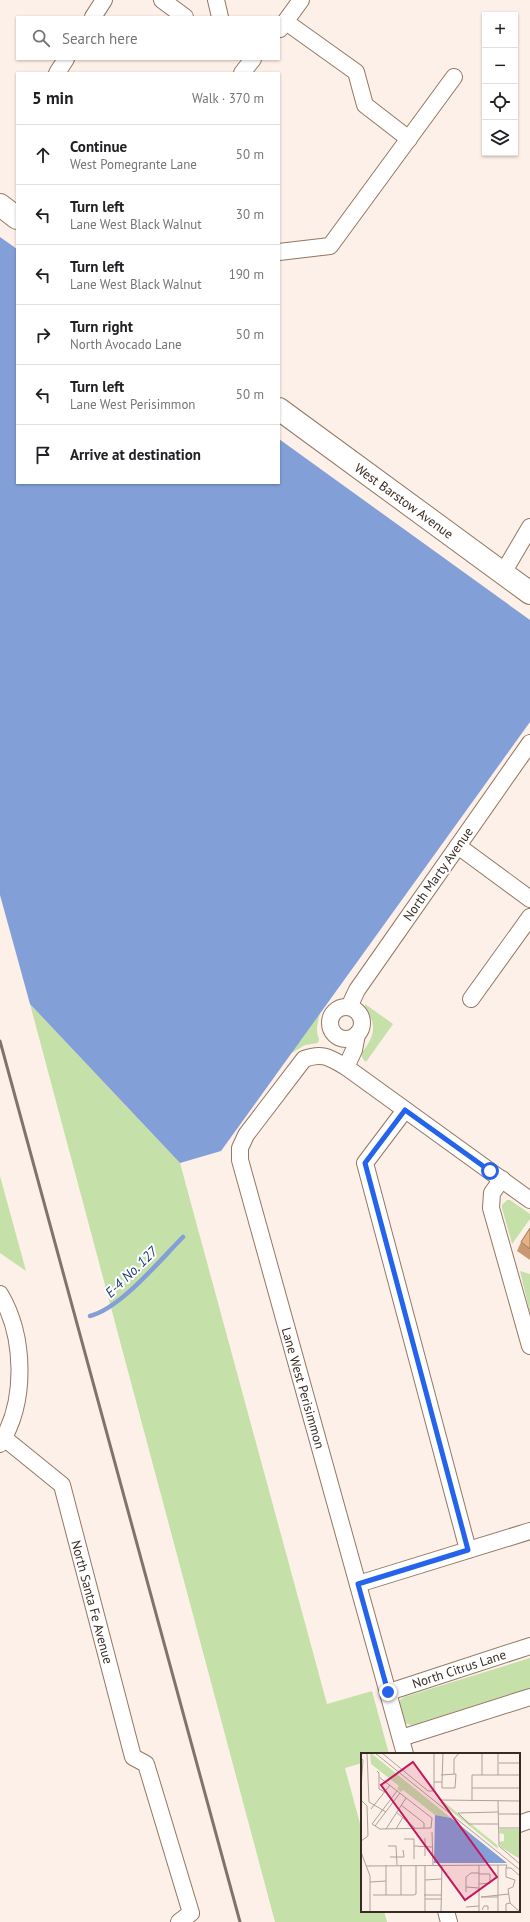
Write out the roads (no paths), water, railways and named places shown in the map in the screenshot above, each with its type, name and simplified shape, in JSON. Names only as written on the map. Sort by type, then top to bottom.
[{"type":"street","points":[[94,16],[104,0]]},
{"type":"street","points":[[162,0],[184,16]]},
{"type":"street","points":[[216,0],[220,16]]},
{"type":"street","points":[[302,0],[282,26],[356,72],[365,105],[408,139]]},
{"type":"street","points":[[58,72],[65,60]]},
{"type":"street","points":[[280,252],[330,246],[454,77]]},
{"type":"street","points":[[0,205],[16,217]]},
{"type":"street","name":"West Barstow Avenue","points":[[280,410],[530,593]]},
{"type":"street","points":[[503,573],[530,527]]},
{"type":"street","name":"North Marty Avenue","points":[[349,1007],[357,990],[530,743]]},
{"type":"street","points":[[458,846],[530,899]]},
{"type":"street","points":[[471,999],[530,917]]},
{"type":"street","points":[[346,1067],[354,1050],[357,1034],[362,1025],[362,1020],[357,1011],[349,1007],[342,1007],[333,1013],[330,1018],[331,1029],[327,1043],[326,1056],[346,1067],[530,1200]]},
{"type":"street","points":[[331,1029],[338,1037],[343,1038],[353,1037],[357,1034]]},
{"type":"street","name":"Lane West Perisimmon","points":[[326,1056],[308,1058],[304,1060],[297,1068],[246,1136],[240,1148],[240,1160],[405,1753]]},
{"type":"street","points":[[405,1110],[365,1163],[468,1550]]},
{"type":"street","points":[[502,1179],[492,1193],[491,1208],[530,1346]]},
{"type":"street","name":"North Santa Fe Avenue","points":[[0,1294],[14,1329],[19,1358],[19,1386],[14,1416],[2,1441],[62,1485],[133,1757],[146,1764],[191,1913],[179,1922]]},
{"type":"street","points":[[358,1584],[530,1531]]},
{"type":"street","name":"North Citrus Lane","points":[[388,1692],[530,1646]]},
{"type":"street","points":[[401,1738],[530,1697]]},
{"type":"street","points":[[520,1824],[530,1820]]},
{"type":"street","points":[[446,1912],[449,1922]]},
{"type":"water","points":[[0,237],[16,248],[16,484],[280,484],[280,440],[530,620],[530,722],[221,1151],[180,1163],[30,1004],[0,895]]},
{"type":"waterway","name":"E-4 No. 127","points":[[90,1316],[114,1304],[127,1294],[183,1237]]},
{"type":"railway","points":[[0,1041],[240,1922]]}]
